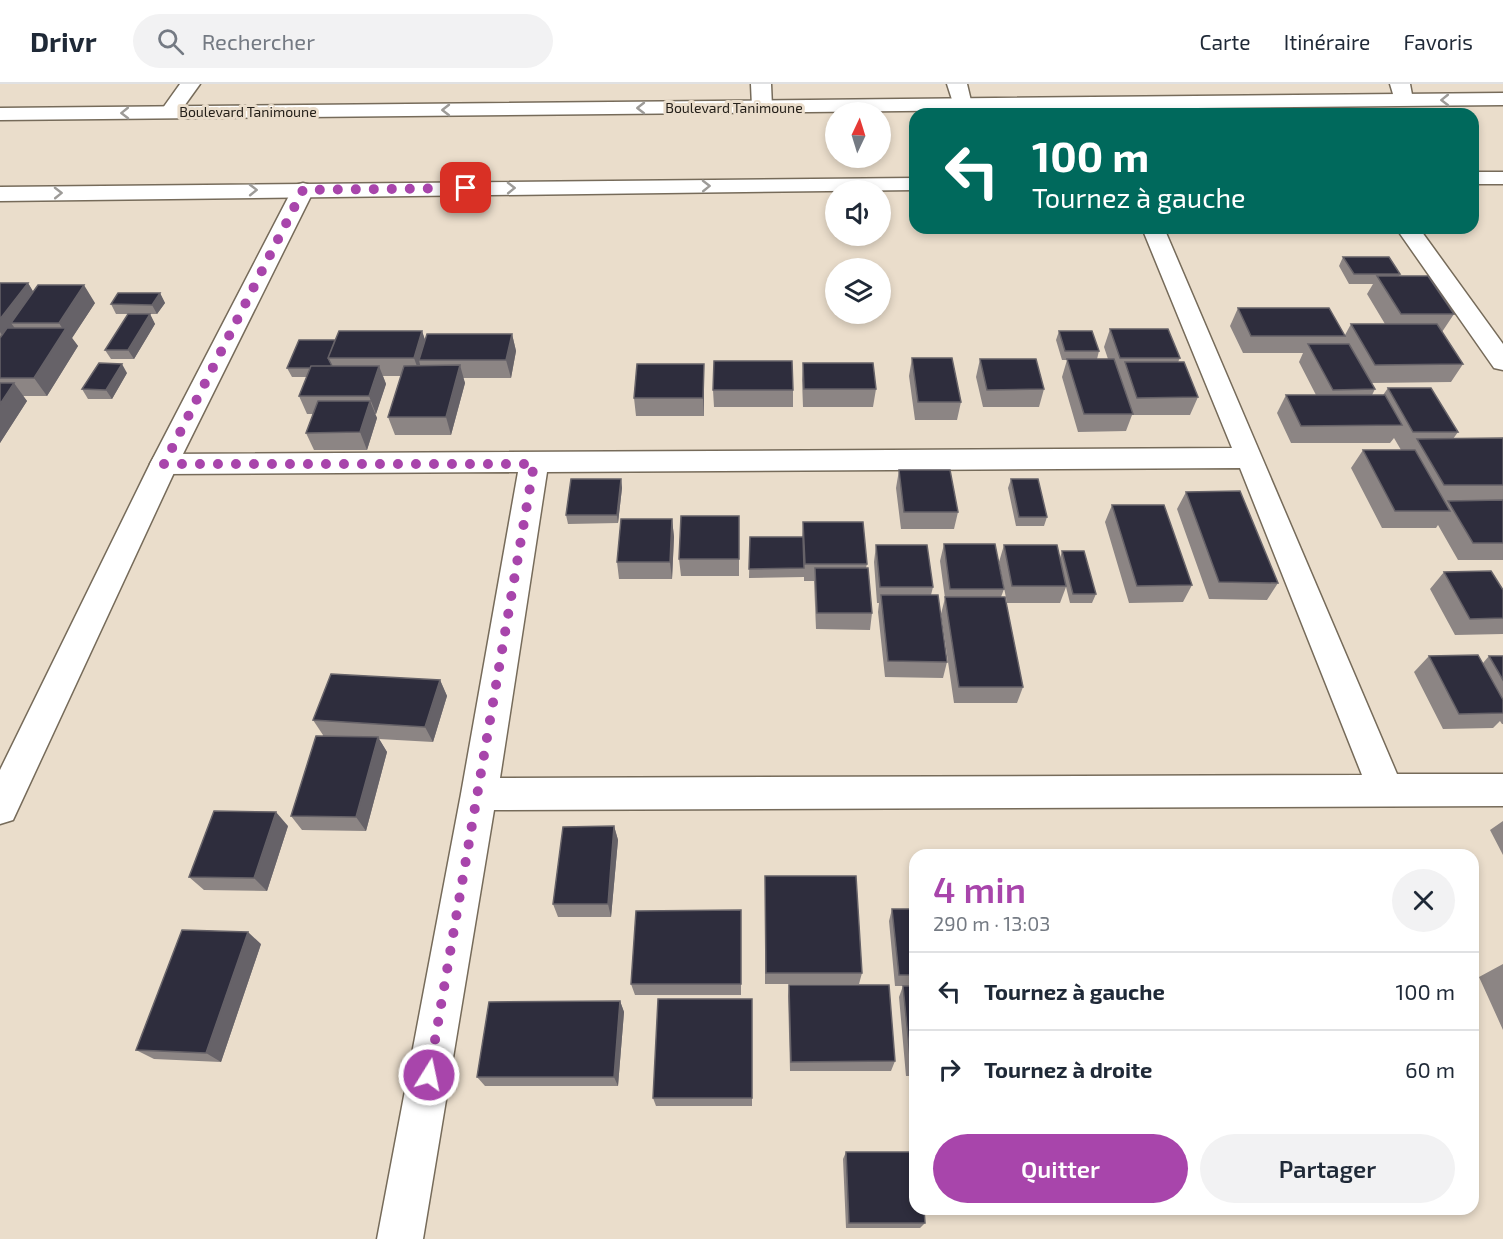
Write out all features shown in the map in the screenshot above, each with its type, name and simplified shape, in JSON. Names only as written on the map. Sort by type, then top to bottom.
[{"type":"street","points":[[170,112],[190,84]]},
{"type":"street","points":[[761,84],[762,107]]},
{"type":"street","points":[[957,84],[962,105]]},
{"type":"street","name":"Boulevard Tanimoune","points":[[0,114],[962,105],[1401,92],[1503,99]]},
{"type":"street","points":[[1479,178],[1503,178]]},
{"type":"street","points":[[0,194],[909,184]]},
{"type":"street","points":[[1,804],[164,464],[303,190]]},
{"type":"street","points":[[1156,234],[1386,790]]},
{"type":"street","points":[[1411,234],[1503,362]]},
{"type":"street","points":[[164,464],[534,464],[1250,458]]},
{"type":"street","points":[[400,1239],[479,794],[534,464]]},
{"type":"street","points":[[479,794],[1503,790]]},
{"type":"building","points":[[1343,257],[1389,257],[1400,274],[1354,274]]},
{"type":"building","points":[[1377,276],[1428,276],[1454,314],[1401,314]]},
{"type":"building","points":[[0,283],[28,283],[0,319]]},
{"type":"building","points":[[38,285],[84,285],[59,323],[11,323]]},
{"type":"building","points":[[118,293],[160,293],[152,305],[111,304]]},
{"type":"building","points":[[1238,308],[1329,308],[1345,336],[1251,336]]},
{"type":"building","points":[[128,314],[150,314],[128,350],[105,350]]},
{"type":"building","points":[[1351,324],[1437,324],[1463,364],[1375,365]]},
{"type":"building","points":[[7,328],[66,328],[34,378],[0,378],[0,338]]},
{"type":"building","points":[[1110,329],[1168,329],[1180,358],[1120,358]]},
{"type":"building","points":[[339,331],[422,331],[414,358],[328,358]]},
{"type":"building","points":[[1059,331],[1092,331],[1099,351],[1065,351]]},
{"type":"building","points":[[427,334],[512,334],[506,360],[419,360]]},
{"type":"building","points":[[299,340],[335,340],[328,358],[332,366],[287,368]]},
{"type":"building","points":[[1308,344],[1349,344],[1375,389],[1333,390]]},
{"type":"building","points":[[912,358],[952,358],[961,402],[918,402]]},
{"type":"building","points":[[980,359],[1036,359],[1044,389],[987,390]]},
{"type":"building","points":[[1067,359],[1114,359],[1133,414],[1084,414]]},
{"type":"building","points":[[714,361],[792,361],[793,390],[713,390]]},
{"type":"building","points":[[1125,362],[1184,362],[1198,397],[1137,398]]},
{"type":"building","points":[[99,363],[122,364],[106,390],[82,389]]},
{"type":"building","points":[[803,363],[873,363],[876,389],[804,389]]},
{"type":"building","points":[[637,364],[704,364],[703,398],[634,398]]},
{"type":"building","points":[[460,365],[446,417],[388,417],[404,366]]},
{"type":"building","points":[[311,366],[379,366],[369,396],[299,396]]},
{"type":"building","points":[[0,383],[14,383],[0,404]]},
{"type":"building","points":[[1388,388],[1431,388],[1458,432],[1413,432]]},
{"type":"building","points":[[1286,395],[1385,395],[1402,425],[1301,426]]},
{"type":"building","points":[[318,401],[370,401],[360,432],[306,433]]},
{"type":"building","points":[[1503,438],[1503,485],[1444,485],[1417,439]]},
{"type":"building","points":[[1363,450],[1415,450],[1450,511],[1395,511]]},
{"type":"building","points":[[899,470],[950,470],[958,512],[904,512]]},
{"type":"building","points":[[571,479],[621,479],[617,515],[566,515]]},
{"type":"building","points":[[1011,479],[1038,479],[1047,517],[1019,517]]},
{"type":"building","points":[[1240,491],[1278,583],[1219,582],[1186,492]]},
{"type":"building","points":[[1503,500],[1503,543],[1473,543],[1448,501]]},
{"type":"building","points":[[1112,505],[1164,505],[1192,585],[1137,586]]},
{"type":"building","points":[[681,516],[739,516],[739,559],[679,559]]},
{"type":"building","points":[[621,519],[672,519],[670,562],[617,562]]},
{"type":"building","points":[[803,522],[863,522],[867,564],[805,564]]},
{"type":"building","points":[[750,537],[803,537],[804,568],[749,569]]},
{"type":"building","points":[[944,544],[995,544],[1004,589],[950,589]]},
{"type":"building","points":[[876,545],[927,545],[933,587],[880,587]]},
{"type":"building","points":[[1004,545],[1057,545],[1066,586],[1012,586]]},
{"type":"building","points":[[1062,551],[1084,551],[1096,594],[1073,594]]},
{"type":"building","points":[[815,568],[868,568],[872,613],[817,613]]},
{"type":"building","points":[[1491,571],[1503,590],[1503,618],[1470,619],[1444,572]]},
{"type":"building","points":[[881,595],[938,595],[947,662],[888,661]]},
{"type":"building","points":[[945,597],[1005,597],[1023,687],[959,687]]},
{"type":"building","points":[[1478,655],[1503,700],[1503,713],[1459,714],[1429,656]]},
{"type":"building","points":[[1489,656],[1503,656],[1503,680]]},
{"type":"building","points":[[331,674],[440,680],[425,727],[313,720]]},
{"type":"building","points":[[316,736],[378,737],[356,817],[291,816]]},
{"type":"building","points":[[214,811],[276,812],[254,878],[189,877]]},
{"type":"building","points":[[614,826],[608,904],[553,904],[563,827]]},
{"type":"building","points":[[765,876],[856,876],[862,973],[766,973]]},
{"type":"building","points":[[892,909],[909,909],[909,975],[899,975]]},
{"type":"building","points":[[741,910],[741,984],[631,984],[636,911]]},
{"type":"building","points":[[182,930],[248,932],[206,1053],[136,1050]]},
{"type":"building","points":[[789,985],[889,985],[895,1061],[791,1062]]},
{"type":"building","points":[[903,986],[909,986],[909,1047]]},
{"type":"building","points":[[658,999],[752,999],[752,1098],[653,1098]]},
{"type":"building","points":[[620,1001],[614,1077],[477,1077],[489,1002]]},
{"type":"building","points":[[846,1152],[909,1152],[909,1215],[924,1215],[925,1223],[849,1223]]},
{"type":"route","points":[[429,1075],[534,464],[164,464],[303,190],[466,188]]}]
